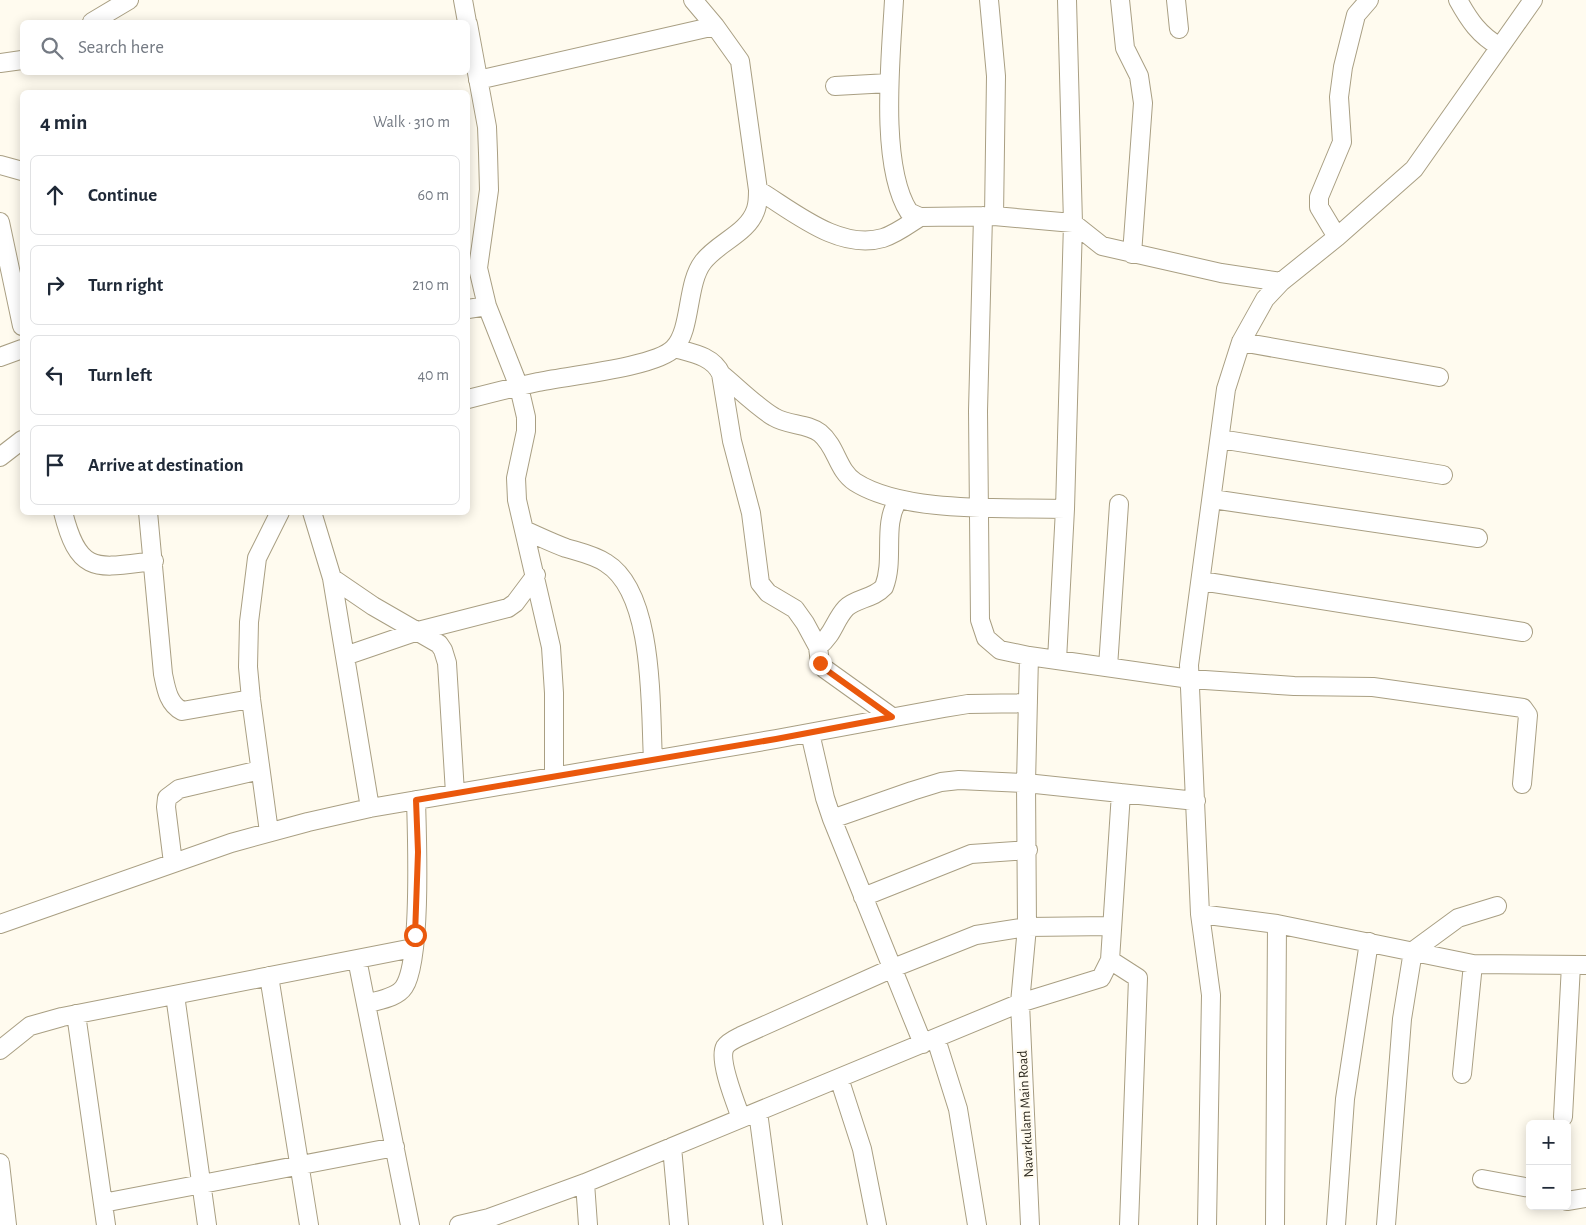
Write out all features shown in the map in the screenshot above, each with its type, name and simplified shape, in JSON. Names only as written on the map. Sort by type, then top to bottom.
[{"type":"street","points":[[95,20],[129,0]]},
{"type":"street","points":[[463,0],[466,20]]},
{"type":"street","points":[[470,399],[626,366],[665,354],[674,348],[680,339],[693,282],[701,264],[709,254],[747,223],[756,209],[758,190],[740,61],[715,26],[693,0]]},
{"type":"street","points":[[894,0],[889,83],[890,125],[897,186],[909,212],[920,217],[989,216],[1073,223],[1102,246],[1221,273],[1281,282]]},
{"type":"street","points":[[989,0],[996,76],[978,411],[980,620],[986,638],[1000,650],[1029,656],[1190,679],[1294,686],[1373,687],[1522,708],[1528,715],[1522,784]]},
{"type":"street","points":[[1057,660],[1065,509],[1073,223],[1067,0]]},
{"type":"street","points":[[1120,0],[1124,48],[1139,76],[1143,103],[1132,254]]},
{"type":"street","points":[[1176,0],[1179,30]]},
{"type":"street","points":[[1337,237],[1324,217],[1319,197],[1342,142],[1339,97],[1342,67],[1356,15],[1369,0]]},
{"type":"street","points":[[1458,0],[1483,38],[1500,47]]},
{"type":"street","points":[[1207,1225],[1211,995],[1200,914],[1190,665],[1226,389],[1241,342],[1265,299],[1281,282],[1337,237],[1414,169],[1532,0]]},
{"type":"street","points":[[478,80],[715,26]]},
{"type":"street","points":[[470,39],[487,127],[489,190],[478,268],[487,306],[519,387],[526,417],[526,431],[516,478],[516,500],[536,574],[554,667],[554,778]]},
{"type":"street","points":[[0,63],[20,60]]},
{"type":"street","points":[[836,86],[889,83]]},
{"type":"street","points":[[0,165],[20,170]]},
{"type":"street","points":[[758,190],[824,229],[859,240],[885,238],[920,217]]},
{"type":"street","points":[[1,229],[7,284],[20,320]]},
{"type":"street","points":[[470,309],[487,306]]},
{"type":"street","points":[[1241,342],[1440,377]]},
{"type":"street","points":[[674,348],[709,360],[717,366],[721,374],[732,440],[751,513],[760,582],[768,593],[795,610],[805,623],[818,647],[820,663],[825,669],[892,717]]},
{"type":"street","points":[[0,357],[20,350]]},
{"type":"street","points":[[721,374],[774,417],[806,426],[820,433],[833,446],[839,463],[856,482],[898,500],[979,507],[1065,509]]},
{"type":"street","points":[[1220,439],[1442,475]]},
{"type":"street","points":[[0,457],[20,442]]},
{"type":"street","points":[[1212,499],[1478,538]]},
{"type":"street","points":[[818,647],[828,639],[847,607],[873,596],[884,587],[889,566],[892,510],[898,500]]},
{"type":"street","points":[[1108,667],[1119,504]]},
{"type":"street","points":[[64,515],[69,534],[81,557],[103,567],[154,562]]},
{"type":"street","points":[[148,515],[163,674],[168,696],[175,707],[190,711],[251,699]]},
{"type":"street","points":[[269,832],[251,699],[248,667],[249,622],[256,558],[278,515]]},
{"type":"street","points":[[313,515],[332,578],[370,808]]},
{"type":"street","points":[[524,530],[606,563],[620,575],[630,590],[646,644],[653,760]]},
{"type":"street","points":[[345,656],[418,631],[508,608],[515,603],[536,574]]},
{"type":"street","points":[[332,578],[373,606],[439,644],[447,663],[455,793]]},
{"type":"street","points":[[1201,581],[1524,632]]},
{"type":"street","name":"Navarkulam Main Road","points":[[1029,656],[1026,783],[1028,850],[1027,927],[1020,1003],[1030,1225]]},
{"type":"street","points":[[0,924],[230,842],[370,808],[554,778],[968,704],[1028,703]]},
{"type":"street","points":[[810,733],[825,798],[832,819],[893,968],[930,1042],[958,1109],[978,1225]]},
{"type":"street","points":[[173,863],[166,807],[168,798],[179,789],[260,770]]},
{"type":"street","points":[[832,819],[941,782],[959,780],[1026,783],[1196,801]]},
{"type":"street","points":[[459,1225],[489,1222],[930,1042],[1020,1003],[1101,978],[1110,960],[1121,793]]},
{"type":"street","points":[[366,1004],[398,994],[404,988],[409,978],[413,948],[418,852],[416,800]]},
{"type":"street","points":[[863,897],[971,854],[1028,850]]},
{"type":"street","points":[[1386,1225],[1402,1019],[1413,952],[1458,918],[1497,906]]},
{"type":"street","points":[[1200,914],[1277,924],[1473,964],[1578,965],[1563,1117]]},
{"type":"street","points":[[1275,1225],[1277,924]]},
{"type":"street","points":[[741,1118],[724,1064],[723,1052],[726,1044],[893,968],[968,937],[1027,927],[1112,926]]},
{"type":"street","points":[[1336,1225],[1346,1099],[1369,942]]},
{"type":"street","points":[[0,1050],[30,1026],[76,1014],[413,948]]},
{"type":"street","points":[[357,959],[410,1225]]},
{"type":"street","points":[[1110,960],[1138,978],[1129,1225]]},
{"type":"street","points":[[1462,1074],[1473,964]]},
{"type":"street","points":[[269,976],[309,1225]]},
{"type":"street","points":[[175,995],[207,1225]]},
{"type":"street","points":[[76,1014],[106,1225]]},
{"type":"street","points":[[839,1078],[862,1149],[877,1225]]},
{"type":"street","points":[[758,1112],[773,1225]]},
{"type":"street","points":[[103,1203],[395,1147]]},
{"type":"street","points":[[672,1147],[679,1225]]},
{"type":"street","points":[[0,1163],[7,1225]]},
{"type":"street","points":[[1482,1179],[1526,1187]]},
{"type":"street","points":[[585,1182],[588,1225]]},
{"type":"street","points":[[1571,1200],[1586,1198]]},
{"type":"route","points":[[415,935],[418,852],[416,800],[554,778],[892,717],[825,669],[820,663]]}]
